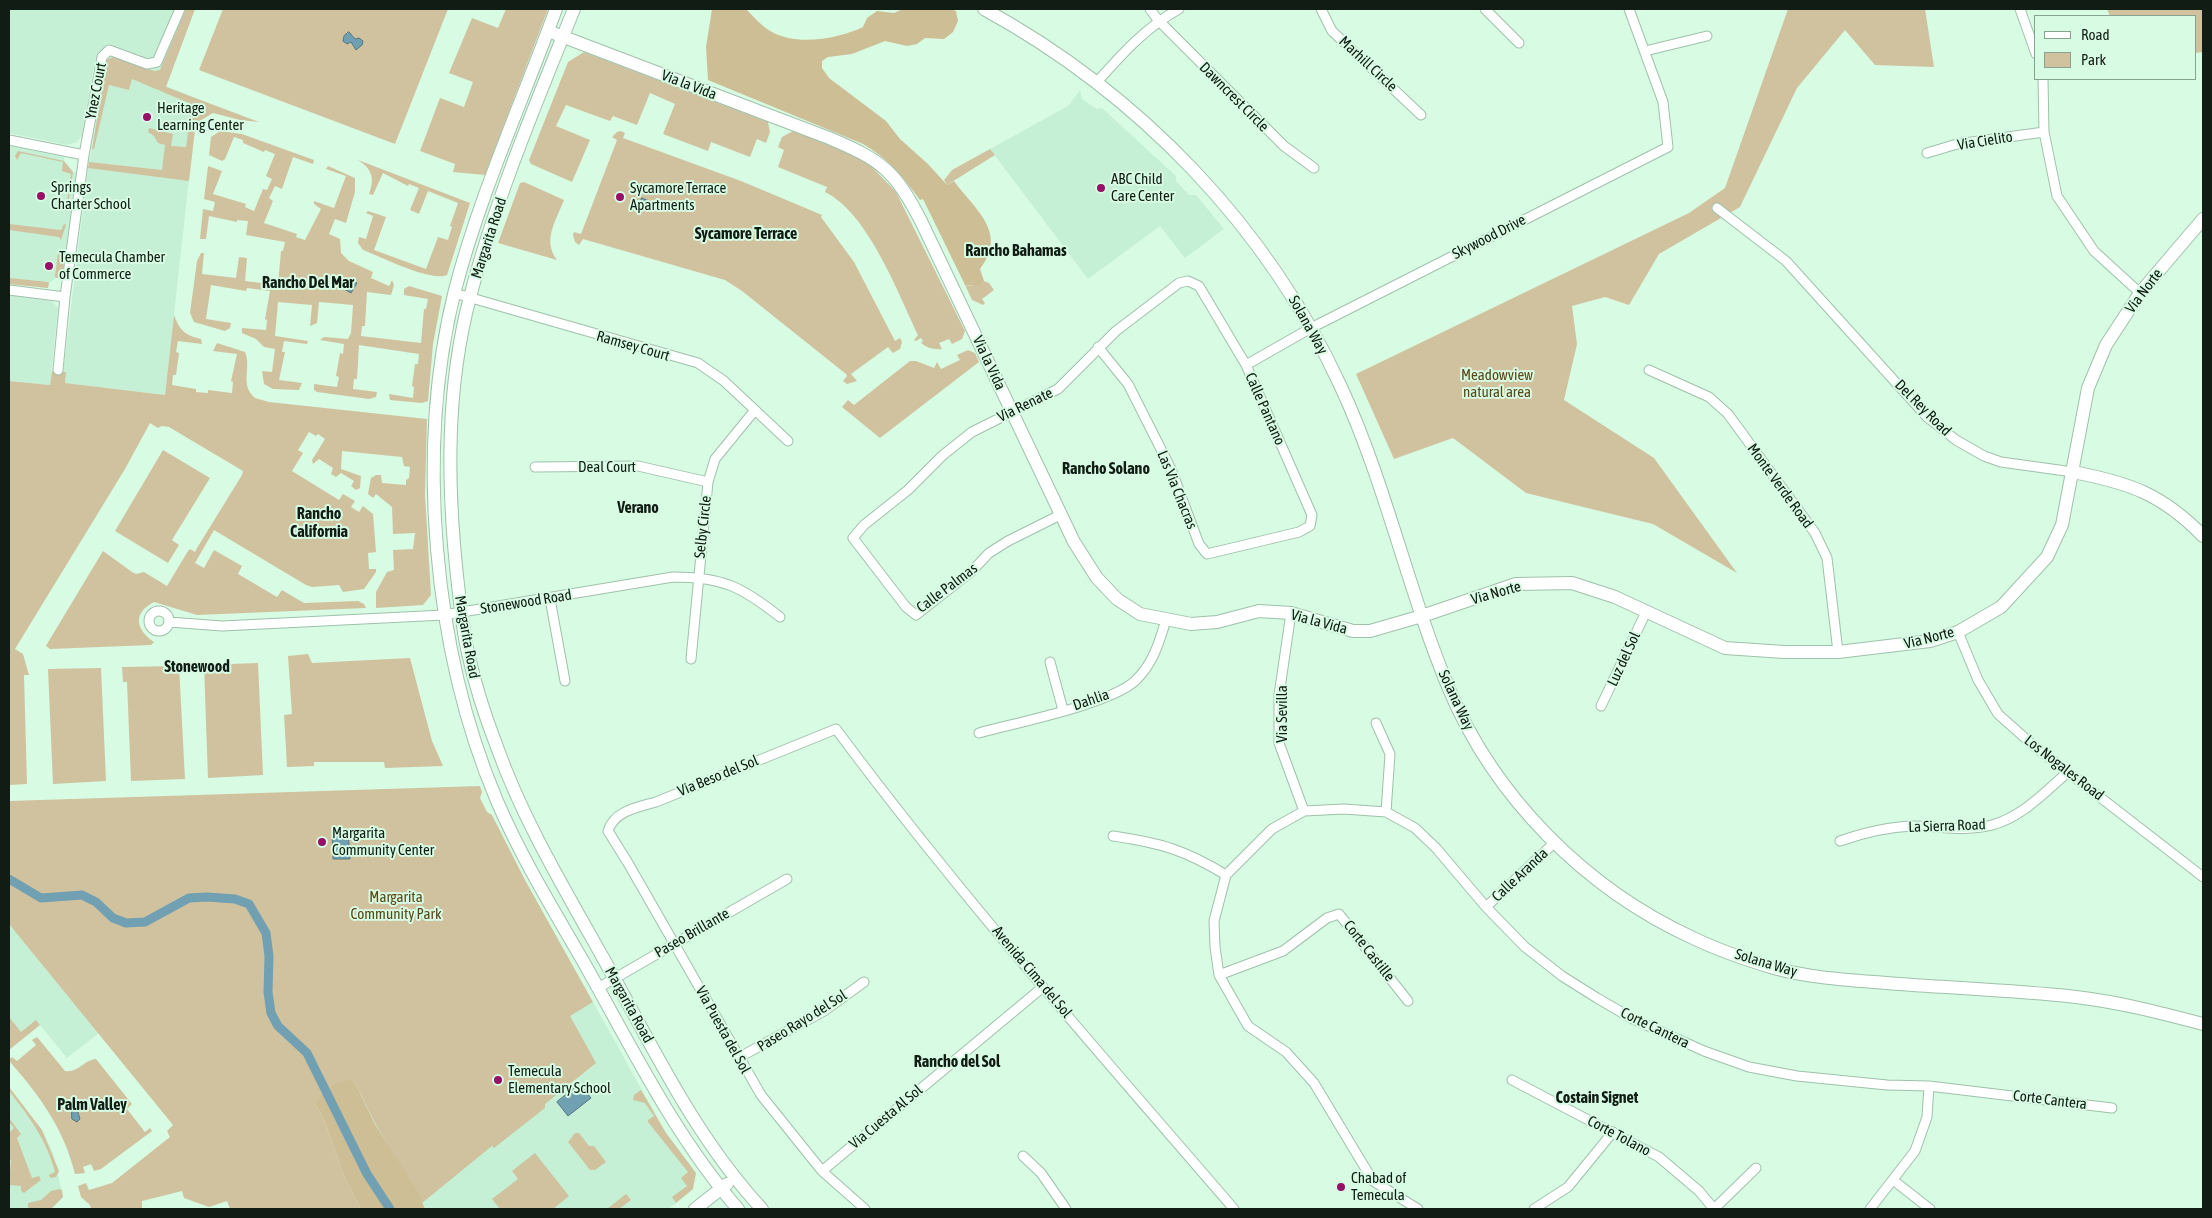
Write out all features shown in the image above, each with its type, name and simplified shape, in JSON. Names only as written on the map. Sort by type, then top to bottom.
[{"type":"street","name":"Ynez Court","points":[[58,370],[65,298],[84,155],[104,53],[109,50],[147,64],[157,62],[180,9]]},
{"type":"street","name":"Margarita Road","points":[[556,9],[486,192],[454,293],[443,354],[436,414],[435,505],[444,615],[460,695],[497,800],[514,840],[675,1123],[720,1189],[738,1209]]},
{"type":"street","name":"Margarita Road","points":[[574,9],[501,198],[469,299],[456,374],[450,440],[450,507],[467,651],[479,695],[512,786],[564,888],[684,1103],[715,1153],[762,1209]]},
{"type":"street","name":"Solana Way","points":[[984,9],[1055,51],[1097,82],[1145,122],[1197,173],[1258,246],[1286,286],[1311,328],[1342,389],[1375,473],[1422,616],[1450,692],[1472,735],[1503,784],[1554,843],[1595,880],[1642,911],[1694,939],[1775,968],[1825,978],[2077,997],[2154,1010],[2203,1024]]},
{"type":"street","name":"Dawncrest Circle","points":[[1150,9],[1158,20],[1284,146],[1314,168]]},
{"type":"street","points":[[1097,82],[1126,48],[1158,20],[1180,9]]},
{"type":"street","name":"Marhill Circle","points":[[1321,9],[1332,30],[1421,115]]},
{"type":"street","points":[[1485,9],[1519,43]]},
{"type":"street","points":[[1629,9],[1644,51],[1707,36]]},
{"type":"street","points":[[2020,9],[2034,48]]},
{"type":"street","name":"Via la Vida","points":[[548,31],[829,138],[860,151],[887,169],[904,189],[921,221],[1074,542],[1097,578],[1117,599],[1140,614],[1191,624],[1217,622],[1259,611],[1291,613],[1353,631],[1370,631],[1422,616]]},
{"type":"street","name":"Skywood Drive","points":[[1246,365],[1311,328],[1668,146],[1663,102],[1644,51]]},
{"type":"street","points":[[2043,80],[2044,132],[2058,196],[2094,251],[2140,293]]},
{"type":"street","name":"Via Cielito","points":[[1927,153],[1958,144],[2044,132]]},
{"type":"street","points":[[9,140],[84,155]]},
{"type":"street","name":"Del Rey Road","points":[[1717,208],[1786,261],[1928,416],[1956,440],[1984,456],[2001,462],[2116,480],[2149,494],[2175,511],[2203,536]]},
{"type":"street","name":"Via Norte","points":[[1422,616],[1516,584],[1572,583],[1615,597],[1725,648],[1784,652],[1838,652],[1930,641],[1958,632],[2001,607],[2047,557],[2062,525],[2088,388],[2106,345],[2140,293],[2203,219]]},
{"type":"street","name":"Via Renate","points":[[853,538],[864,525],[908,490],[943,455],[972,432],[1058,389],[1098,347],[1179,283],[1188,281],[1199,286]]},
{"type":"street","name":"Calle Pantano","points":[[1199,286],[1246,365],[1312,515],[1310,526],[1298,532]]},
{"type":"street","points":[[9,290],[65,298]]},
{"type":"street","name":"Ramsey Court","points":[[454,293],[469,299],[698,363],[724,381],[788,441]]},
{"type":"street","name":"Las Via Chacras","points":[[1098,347],[1132,392],[1172,469],[1199,544],[1206,554],[1298,532]]},
{"type":"street","name":"Monte Verde Road","points":[[1650,370],[1709,396],[1728,414],[1815,533],[1827,558],[1838,652]]},
{"type":"street","name":"Selby Circle","points":[[691,659],[708,482],[715,459],[755,410]]},
{"type":"street","name":"Deal Court","points":[[535,467],[638,466],[708,482]]},
{"type":"street","name":"Calle Palmas","points":[[853,538],[906,607],[916,615],[972,571],[989,553],[1008,541],[1062,514]]},
{"type":"street","name":"Stonewood Road","points":[[169,622],[222,626],[444,615],[673,578],[698,577],[725,582],[751,594],[780,617]]},
{"type":"street","points":[[550,599],[565,682]]},
{"type":"street","name":"Luz del Sol","points":[[1601,706],[1646,612]]},
{"type":"street","name":"Via Sevilla","points":[[1291,613],[1279,695],[1279,743],[1304,811]]},
{"type":"street","name":"Dahlia","points":[[979,734],[1098,700],[1134,682],[1157,650],[1166,620]]},
{"type":"street","name":"Los Nogales Road","points":[[1958,632],[1978,680],[1998,714],[2068,772],[2203,877]]},
{"type":"street","points":[[1050,662],[1063,710]]},
{"type":"street","points":[[1376,723],[1390,754],[1386,812]]},
{"type":"street","name":"Via Beso del Sol","points":[[608,831],[611,822],[628,811],[656,802],[836,729]]},
{"type":"street","name":"Avenida Cima del Sol","points":[[836,729],[886,796],[1043,986],[1234,1209]]},
{"type":"street","name":"La Sierra Road","points":[[1840,841],[1870,831],[1910,826],[1972,828],[1992,825],[2025,808],[2068,772]]},
{"type":"street","name":"Corte Cantera","points":[[1226,875],[1272,829],[1304,811],[1344,809],[1386,812],[1415,828],[1436,848],[1486,907],[1525,947],[1562,976],[1633,1018],[1704,1051],[1749,1067],[1797,1076],[1887,1085],[1929,1086],[2112,1108]]},
{"type":"street","name":"Via Puesta del Sol","points":[[608,831],[761,1095],[822,1171],[865,1209]]},
{"type":"street","points":[[1113,836],[1155,842],[1187,853],[1226,875],[1214,921],[1214,947],[1219,975],[1248,1026],[1286,1052],[1314,1083],[1373,1181],[1418,1209]]},
{"type":"street","name":"Calle Aranda","points":[[1486,907],[1554,843]]},
{"type":"street","name":"Paseo Brillante","points":[[598,988],[674,942],[788,879]]},
{"type":"street","name":"Corte Castille","points":[[1219,975],[1283,951],[1327,918],[1339,914],[1408,1001]]},
{"type":"street","name":"Paseo Rayo del Sol","points":[[738,1058],[824,1011],[864,982]]},
{"type":"street","name":"Via Cuesta Al Sol","points":[[822,1171],[1043,986]]},
{"type":"street","name":"Corte Tolano","points":[[1512,1080],[1659,1157],[1699,1191],[1714,1209]]},
{"type":"street","points":[[1870,1209],[1915,1151],[1927,1117],[1929,1086]]},
{"type":"street","points":[[1534,1209],[1568,1187],[1613,1132]]},
{"type":"street","points":[[1023,1156],[1041,1174],[1066,1209]]},
{"type":"street","points":[[1714,1209],[1756,1168]]},
{"type":"street","points":[[695,1209],[735,1178]]},
{"type":"street","points":[[1893,1180],[1930,1209]]},
{"type":"shaded area","points":[[9,9],[195,9],[166,86],[198,99],[165,395],[64,383],[65,372],[63,372],[88,168],[106,63],[95,59],[82,136],[77,142],[67,145],[9,133]]},
{"type":"shaded area","points":[[712,9],[746,9],[768,30],[793,39],[805,40],[830,38],[863,27],[867,18],[877,11],[894,13],[903,9],[950,9],[956,11],[958,21],[953,32],[944,39],[925,38],[917,44],[907,46],[885,41],[852,54],[828,57],[822,61],[822,68],[829,78],[886,121],[900,139],[928,164],[947,185],[954,181],[979,211],[990,232],[991,244],[988,256],[980,269],[984,281],[977,286],[965,285],[923,199],[920,200],[894,169],[872,149],[708,80],[706,47]]},
{"type":"shaded area","name":"ABC Child Care Center","points":[[1080,90],[1082,99],[1097,109],[1102,108],[1176,176],[1176,181],[1189,195],[1196,195],[1224,229],[1185,258],[1160,226],[1088,279],[990,149],[1068,106]]},
{"type":"shaded area","name":"Springs Charter School","points":[[9,146],[64,157],[64,161],[73,172],[77,172],[62,277],[57,277],[48,284],[48,288],[9,284]]},
{"type":"shaded area","points":[[9,295],[52,301],[58,308],[50,385],[9,381]]},
{"type":"shaded area","points":[[9,924],[99,1033],[67,1058],[40,1025],[9,1050]]},
{"type":"shaded area","points":[[593,1002],[666,1133],[696,1173],[693,1189],[669,1209],[425,1209],[418,1192],[567,1017]]},
{"type":"shaded area","points":[[349,1080],[355,1083],[375,1124],[418,1192],[425,1209],[361,1209],[344,1176],[324,1119],[316,1105],[325,1091]]},
{"type":"shaded area","points":[[9,1087],[42,1130],[53,1153],[63,1197],[51,1209],[9,1209]]},
{"type":"green space","points":[[186,9],[195,9],[166,87],[259,122],[240,120],[213,113],[198,122],[195,130],[189,181],[88,168],[89,162],[162,170],[165,145],[158,143],[154,136],[148,132],[149,128],[173,134],[171,146],[186,147],[191,110],[189,103],[132,79],[129,90],[109,85],[94,149],[92,149],[107,60],[115,56],[154,71],[160,70]]},
{"type":"green space","points":[[223,9],[448,9],[395,144],[199,70]]},
{"type":"green space","points":[[506,9],[548,9],[485,175],[453,172],[455,164],[420,151],[440,98],[464,107],[473,82],[449,73],[472,18],[498,28]]},
{"type":"green space","name":"Meadowview natural area","points":[[1788,9],[1925,9],[1934,67],[1875,65],[1845,30],[1797,88],[1740,207],[1659,254],[1629,305],[1605,297],[1572,306],[1577,344],[1564,400],[1654,458],[1737,573],[1653,524],[1526,493],[1453,438],[1394,459],[1356,374],[1689,213],[1725,188]]},
{"type":"green space","points":[[2107,9],[2203,9],[2203,52],[2197,53],[2197,15],[2110,15]]},
{"type":"green space","points":[[584,52],[768,122],[770,132],[766,143],[757,139],[750,157],[711,142],[708,151],[663,134],[675,104],[650,93],[637,125],[613,116],[610,121],[566,105],[556,126],[590,140],[572,182],[531,164],[529,160],[568,62]]},
{"type":"green space","points":[[220,131],[242,134],[314,160],[313,164],[293,157],[282,189],[275,186],[269,198],[273,201],[264,223],[297,234],[296,237],[305,240],[321,209],[314,204],[314,201],[334,208],[346,176],[326,169],[328,166],[355,178],[355,192],[346,223],[335,219],[329,234],[340,239],[341,253],[349,261],[373,272],[371,278],[389,286],[392,280],[394,285],[391,295],[367,292],[365,326],[362,326],[361,336],[421,343],[424,309],[426,309],[428,299],[404,295],[404,289],[409,286],[442,296],[433,344],[428,401],[422,403],[390,400],[389,394],[413,398],[414,387],[412,386],[415,364],[418,364],[419,354],[359,345],[357,379],[354,379],[353,389],[377,392],[376,397],[369,399],[314,390],[314,384],[337,387],[339,377],[336,376],[340,353],[343,354],[344,344],[320,340],[324,337],[348,339],[351,333],[353,305],[319,302],[317,323],[310,326],[312,305],[278,302],[275,336],[308,341],[307,344],[284,341],[282,352],[285,352],[279,380],[302,383],[299,390],[273,389],[264,384],[262,371],[272,372],[275,349],[264,347],[256,339],[242,333],[242,328],[266,330],[267,320],[265,319],[270,291],[247,288],[246,291],[211,285],[206,319],[231,323],[230,328],[225,331],[194,322],[190,313],[197,261],[201,253],[204,253],[202,274],[236,278],[239,257],[247,258],[245,281],[278,285],[281,251],[283,251],[285,242],[246,235],[248,221],[237,220],[237,222],[209,216],[206,239],[200,239],[203,209],[213,211],[215,202],[204,199],[208,166],[222,171],[213,194],[246,204],[245,207],[254,211],[263,189],[267,190],[272,179],[266,176],[275,154],[265,150],[264,152],[243,143],[243,140],[234,137],[225,159],[222,161],[209,155],[211,137]]},
{"type":"green space","points":[[621,131],[625,133],[623,138],[741,181],[822,215],[821,217],[854,262],[895,341],[900,338],[902,342],[900,349],[893,353],[888,347],[851,374],[857,381],[847,384],[843,381],[847,376],[846,374],[742,291],[725,280],[583,239],[579,245],[575,242],[574,232],[581,234],[617,140],[612,137]]},
{"type":"green space","points":[[793,131],[827,143],[858,158],[872,167],[896,192],[965,331],[962,339],[952,344],[949,339],[939,343],[942,349],[923,345],[921,338],[916,341],[914,340],[918,335],[891,277],[868,235],[855,217],[841,202],[825,192],[827,187],[778,167],[784,150],[778,147],[782,137]]},
{"type":"green space","points":[[990,149],[995,155],[947,185],[944,180],[952,170]]},
{"type":"green space","points":[[18,151],[64,161],[73,172],[67,211],[59,210],[66,208],[71,174],[62,171],[63,162],[21,153],[17,160],[15,156]]},
{"type":"green space","points":[[358,160],[470,203],[447,275],[429,275],[406,268],[363,250],[358,243],[359,237],[366,239],[373,216],[366,213],[368,211],[386,217],[374,250],[426,269],[438,237],[448,240],[452,227],[450,226],[458,203],[428,191],[419,214],[410,210],[419,188],[409,184],[408,186],[383,173],[373,195],[369,194],[372,183],[371,174]]},
{"type":"green space","points":[[524,182],[564,200],[554,223],[551,238],[553,253],[557,260],[498,243],[520,183]]},
{"type":"green space","points":[[9,224],[61,230],[64,224],[66,225],[61,240],[59,237],[9,230]]},
{"type":"green space","points":[[58,253],[65,256],[62,277],[56,278],[55,276]]},
{"type":"green space","points":[[10,278],[49,283],[48,288],[9,284]]},
{"type":"green space","points":[[984,281],[989,283],[994,290],[982,299],[985,303],[983,305],[972,300],[965,285],[972,286]]},
{"type":"green space","points":[[174,315],[178,325],[184,332],[201,339],[202,344],[178,341],[176,352],[179,353],[176,375],[173,375],[172,385],[196,389],[196,392],[208,393],[208,390],[232,393],[233,382],[231,381],[237,354],[213,351],[217,343],[245,352],[248,387],[250,393],[255,398],[269,402],[427,419],[425,495],[431,595],[423,605],[376,608],[376,592],[387,572],[394,570],[393,550],[413,549],[415,533],[393,534],[392,507],[376,494],[373,498],[368,494],[371,478],[381,475],[382,483],[406,485],[410,467],[404,466],[402,457],[342,451],[341,469],[361,476],[360,488],[356,490],[351,486],[354,481],[341,473],[336,477],[331,474],[333,468],[319,459],[313,464],[312,460],[325,439],[318,434],[316,436],[309,432],[298,450],[303,453],[292,471],[339,500],[343,494],[355,501],[351,507],[359,512],[363,506],[373,514],[376,552],[368,553],[369,569],[376,569],[376,572],[364,589],[343,592],[339,585],[312,587],[306,585],[214,530],[195,563],[204,568],[214,550],[242,566],[238,574],[277,597],[282,590],[304,603],[358,601],[364,604],[366,608],[197,615],[154,602],[142,611],[139,622],[143,632],[154,642],[151,645],[50,649],[46,646],[47,644],[103,551],[132,572],[136,574],[144,572],[167,586],[188,551],[190,549],[195,552],[242,475],[243,471],[169,427],[162,426],[158,428],[150,423],[125,469],[15,649],[23,654],[29,675],[24,675],[27,784],[9,785],[9,381],[50,385],[52,371],[66,372],[65,383],[165,395]]},
{"type":"green space","points":[[968,350],[975,353],[979,362],[880,438],[842,407],[848,400],[854,405],[910,361],[916,361],[934,368],[937,362],[941,369],[960,360],[957,355]]},
{"type":"green space","points":[[163,450],[210,478],[172,540],[179,545],[168,563],[115,531]]},
{"type":"green space","points":[[308,654],[312,663],[410,658],[432,741],[443,766],[385,768],[384,762],[314,762],[314,766],[287,767],[284,715],[292,714],[288,656]]},
{"type":"green space","points":[[258,663],[263,775],[208,778],[204,665]]},
{"type":"green space","points":[[179,666],[185,779],[131,781],[127,682],[123,682],[122,667]]},
{"type":"green space","points":[[101,668],[106,781],[53,784],[48,669]]},
{"type":"green space","name":"Margarita Community Park","points":[[480,786],[482,792],[480,798],[487,812],[492,815],[525,880],[593,1002],[570,1016],[596,1063],[545,1104],[545,1108],[494,1148],[492,1146],[422,1203],[375,1123],[355,1083],[316,1105],[324,1119],[344,1176],[361,1209],[230,1209],[227,1201],[209,1207],[184,1198],[182,1191],[142,1201],[142,1209],[91,1209],[90,1205],[81,1197],[78,1186],[86,1183],[89,1190],[112,1183],[170,1137],[167,1131],[173,1125],[9,924],[9,801]]},
{"type":"green space","points":[[9,1017],[21,1032],[36,1020],[40,1025],[9,1050]]},
{"type":"green space","points":[[37,1037],[65,1071],[74,1070],[88,1061],[96,1059],[132,1104],[127,1109],[145,1132],[150,1128],[152,1131],[101,1169],[94,1171],[91,1164],[83,1167],[85,1173],[75,1174],[64,1142],[50,1114],[10,1062],[12,1057],[17,1061],[36,1045],[32,1040]]},
{"type":"green space","points":[[9,1087],[42,1130],[59,1171],[56,1177],[50,1178],[49,1175],[55,1172],[52,1161],[42,1139],[9,1091]]},
{"type":"green space","points":[[641,1090],[666,1133],[696,1173],[693,1189],[676,1203],[672,1197],[687,1186],[681,1178],[688,1172],[648,1122],[654,1116],[645,1103],[633,1100],[634,1095]]},
{"type":"green space","points":[[9,1118],[21,1134],[17,1138],[32,1178],[39,1176],[41,1180],[24,1193],[21,1191],[21,1186],[9,1185],[11,1160],[9,1159],[9,1133],[14,1128],[9,1122]]},
{"type":"green space","points":[[575,1133],[579,1133],[589,1146],[594,1146],[606,1162],[595,1170],[590,1170],[568,1142]]},
{"type":"green space","points":[[535,1153],[569,1196],[553,1209],[500,1209],[492,1199],[518,1179],[512,1171]]},
{"type":"green space","points":[[62,1190],[63,1197],[51,1209],[28,1209],[28,1203],[41,1200],[51,1191]]},
{"type":"green space","points":[[626,1194],[631,1200],[619,1209],[607,1209]]},
{"type":"water","points":[[349,32],[355,39],[359,38],[363,41],[362,45],[356,50],[351,42],[347,44],[343,41],[344,36]]},
{"type":"water","points":[[642,198],[656,204],[654,211],[639,205]]},
{"type":"water","points":[[351,279],[357,283],[351,293],[344,289]]},
{"type":"water","points":[[348,831],[350,859],[333,859],[332,832]]},
{"type":"water","points":[[580,1084],[591,1098],[568,1116],[557,1102]]},
{"type":"water","points":[[72,1107],[77,1109],[80,1119],[77,1122],[72,1119]]},
{"type":"waterway","points":[[9,879],[41,898],[82,895],[96,902],[113,918],[126,923],[145,922],[189,898],[235,899],[249,904],[266,933],[269,956],[268,992],[271,1013],[278,1026],[307,1053],[367,1174],[390,1209]]},
{"type":"place","name":"Heritage Learning Center","points":[[147,117]]},
{"type":"place","name":"ABC Child Care Center","points":[[1101,188]]},
{"type":"place","name":"Springs Charter School","points":[[41,196]]},
{"type":"place","name":"Sycamore Terrace Apartments","points":[[620,197]]},
{"type":"place","name":"Temecula Chamber of Commerce","points":[[49,266]]},
{"type":"place","name":"Margarita Community Center","points":[[322,842]]},
{"type":"place","name":"Temecula Elementary School","points":[[498,1080]]},
{"type":"place","name":"Chabad of Temecula","points":[[1341,1187]]},
{"type":"district","name":"Sycamore Terrace","points":[[746,234]]},
{"type":"district","name":"Rancho Bahamas","points":[[1016,251]]},
{"type":"district","name":"Rancho Del Mar","points":[[308,283]]},
{"type":"district","name":"Rancho Solano","points":[[1106,469]]},
{"type":"district","name":"Verano","points":[[638,508]]},
{"type":"district","name":"Rancho California","points":[[319,523]]},
{"type":"district","name":"Stonewood","points":[[197,667]]},
{"type":"district","name":"Rancho del Sol","points":[[957,1062]]},
{"type":"district","name":"Costain Signet","points":[[1597,1098]]},
{"type":"district","name":"Palm Valley","points":[[92,1105]]}]
